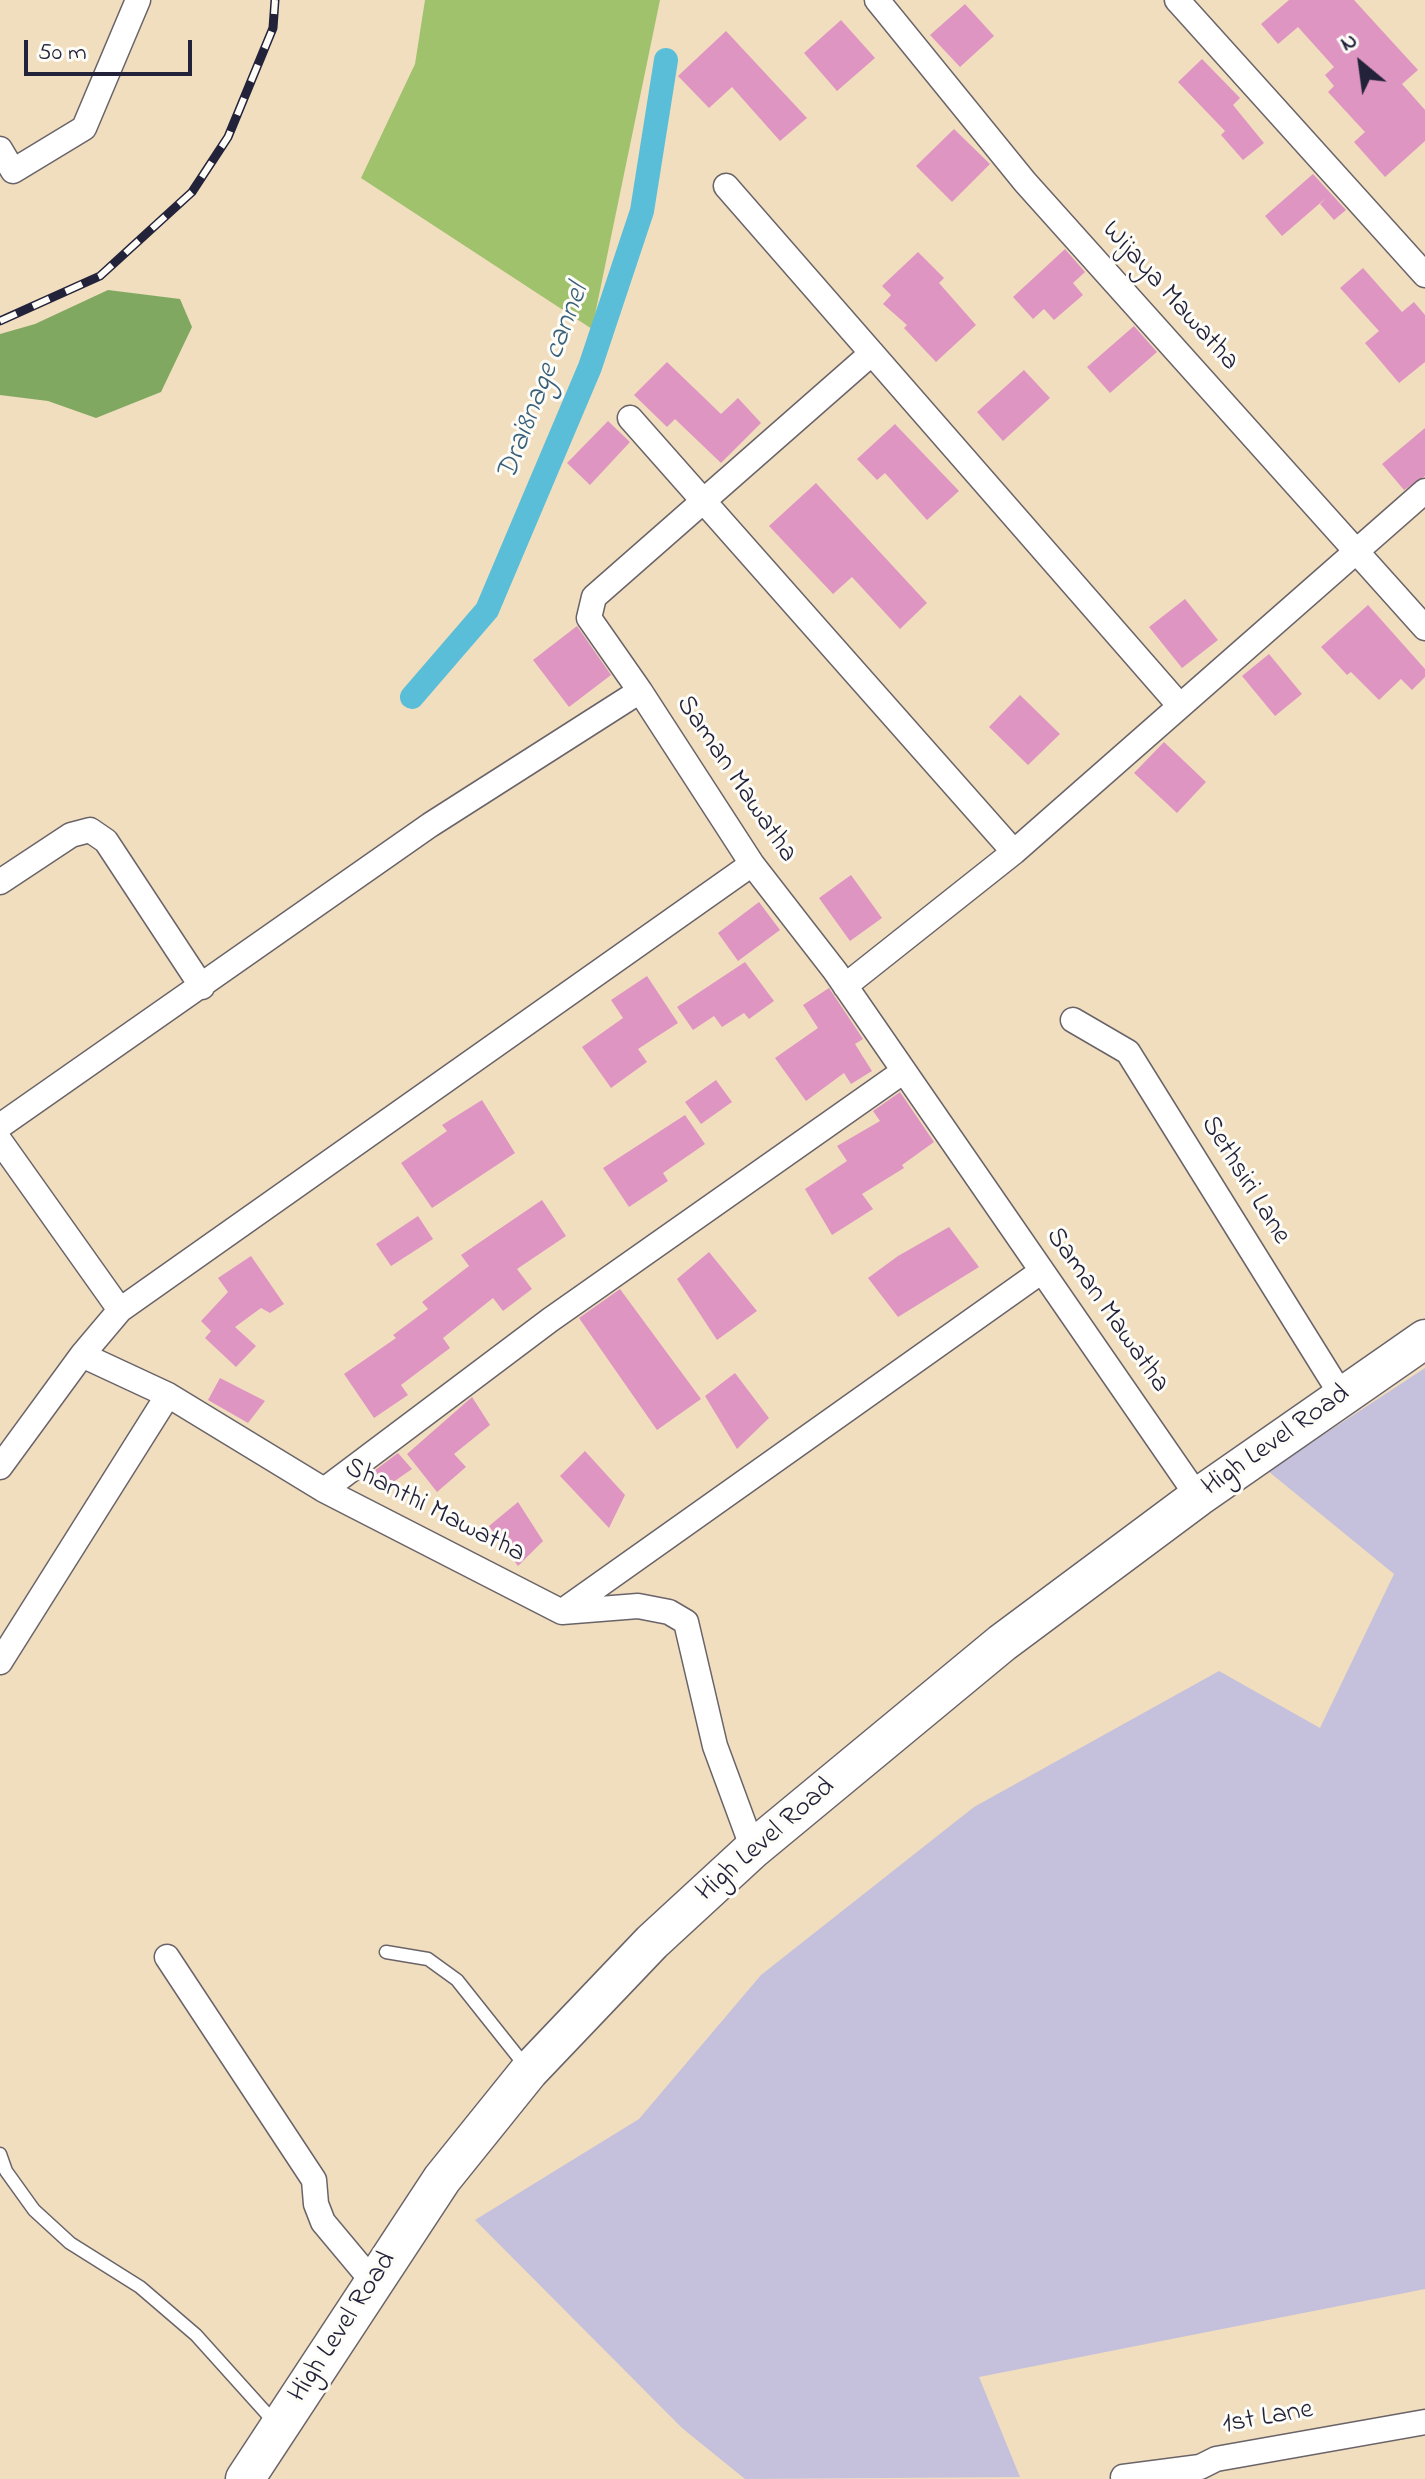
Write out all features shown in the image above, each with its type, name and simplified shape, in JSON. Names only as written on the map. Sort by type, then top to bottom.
[{"type":"highway","name":"High Level Road","points":[[245,2479],[442,2179],[529,2071],[652,1942],[753,1849],[1002,1643],[1198,1497],[1425,1339]]},
{"type":"street","points":[[0,149],[13,171],[84,128],[138,0]]},
{"type":"street","name":"Wijaya Mawatha","points":[[877,0],[1025,182],[1425,628]]},
{"type":"street","points":[[1177,0],[1425,275]]},
{"type":"street","points":[[726,186],[1180,706]]},
{"type":"street","points":[[640,691],[589,618],[594,597],[872,353]]},
{"type":"street","points":[[630,418],[1014,852]]},
{"type":"street","points":[[845,986],[1014,852],[1425,491]]},
{"type":"street","name":"Saman Mawatha","points":[[0,1126],[430,825],[640,691],[752,864],[845,986],[1198,1497]]},
{"type":"street","points":[[0,882],[71,835],[90,830],[106,841],[202,987]]},
{"type":"street","points":[[0,1467],[82,1355],[120,1310],[752,864]]},
{"type":"street","name":"Sethsiri Lane","points":[[1073,1020],[1128,1052],[1342,1396]]},
{"type":"street","points":[[324,1490],[550,1320],[904,1071]]},
{"type":"street","points":[[0,1141],[120,1310]]},
{"type":"street","points":[[562,1612],[1042,1271]]},
{"type":"street","name":"Shanthi Mawatha","points":[[82,1355],[168,1395],[324,1490],[562,1612]]},
{"type":"street","points":[[0,1662],[168,1395]]},
{"type":"street","points":[[562,1612],[638,1606],[669,1612],[686,1622],[715,1746],[753,1849]]},
{"type":"street","points":[[167,1957],[314,2180],[316,2204],[323,2222],[374,2283]]},
{"type":"street","name":"1st Lane","points":[[1123,2477],[1199,2473],[1216,2459],[1425,2422]]},
{"type":"lane","points":[[386,1952],[428,1959],[457,1980],[529,2071]]},
{"type":"lane","points":[[0,2154],[6,2171],[34,2210],[70,2243],[140,2287],[196,2335],[279,2427]]},
{"type":"shaded area","points":[[1425,1368],[1425,2289],[979,2377],[1020,2477],[745,2479],[682,2428],[475,2220],[639,2119],[761,1975],[974,1807],[1219,1671],[1320,1728],[1394,1574],[1268,1471]]},
{"type":"green space","points":[[425,0],[660,0],[592,329],[361,178],[415,64]]},
{"type":"green space","points":[[108,290],[180,299],[192,327],[161,392],[96,418],[48,401],[0,395],[0,334],[35,324]]},
{"type":"building","points":[[1289,0],[1354,0],[1418,70],[1402,84],[1425,110],[1425,141],[1385,177],[1354,142],[1365,132],[1328,92],[1334,86],[1325,75],[1334,67],[1298,27],[1278,44],[1261,24]]},
{"type":"building","points":[[965,4],[994,36],[960,67],[930,35]]},
{"type":"building","points":[[841,20],[875,58],[837,91],[804,53]]},
{"type":"building","points":[[726,31],[807,118],[780,141],[732,87],[709,108],[678,76]]},
{"type":"building","points":[[1202,59],[1240,98],[1233,105],[1264,143],[1243,160],[1221,135],[1225,131],[1178,82]]},
{"type":"building","points":[[954,129],[990,164],[952,202],[916,166]]},
{"type":"building","points":[[1313,174],[1346,210],[1334,220],[1320,204],[1326,198],[1282,236],[1265,216]]},
{"type":"building","points":[[1065,249],[1085,272],[1073,283],[1083,295],[1054,320],[1044,309],[1033,319],[1013,297]]},
{"type":"building","points":[[918,252],[944,278],[939,283],[976,325],[936,362],[904,328],[907,325],[883,304],[891,295],[882,286]]},
{"type":"building","points":[[1363,268],[1402,312],[1414,302],[1425,315],[1425,362],[1399,383],[1365,343],[1379,331],[1340,288]]},
{"type":"building","points":[[1134,326],[1157,352],[1110,393],[1087,367]]},
{"type":"building","points":[[667,362],[721,414],[738,398],[761,423],[721,463],[675,419],[667,427],[634,395]]},
{"type":"building","points":[[1024,370],[1050,398],[1003,441],[977,412]]},
{"type":"building","points":[[608,421],[630,442],[590,485],[567,463]]},
{"type":"building","points":[[895,424],[959,491],[927,520],[885,473],[877,480],[857,459]]},
{"type":"building","points":[[1425,428],[1425,476],[1404,490],[1382,464]]},
{"type":"building","points":[[816,483],[927,603],[900,629],[852,577],[833,594],[769,526]]},
{"type":"building","points":[[1185,599],[1218,640],[1182,668],[1149,627]]},
{"type":"building","points":[[1368,605],[1425,669],[1425,677],[1412,690],[1401,679],[1379,700],[1351,672],[1347,675],[1321,647]]},
{"type":"building","points":[[577,626],[611,675],[569,707],[533,660]]},
{"type":"building","points":[[1269,654],[1302,694],[1275,716],[1242,676]]},
{"type":"building","points":[[1020,695],[1060,734],[1028,765],[989,727]]},
{"type":"building","points":[[1164,742],[1206,782],[1177,813],[1134,773]]},
{"type":"building","points":[[851,875],[882,918],[850,941],[819,898]]},
{"type":"building","points":[[759,902],[780,930],[738,961],[718,933]]},
{"type":"building","points":[[745,962],[774,1001],[749,1019],[744,1013],[722,1027],[714,1016],[693,1030],[677,1007]]},
{"type":"building","points":[[647,976],[678,1023],[638,1049],[647,1062],[611,1088],[582,1047],[623,1018],[611,1000]]},
{"type":"building","points":[[829,988],[863,1039],[855,1044],[872,1071],[851,1084],[844,1073],[806,1101],[775,1058],[818,1028],[803,1005]]},
{"type":"building","points":[[716,1080],[732,1102],[701,1124],[685,1102]]},
{"type":"building","points":[[900,1092],[934,1142],[902,1165],[904,1168],[862,1194],[873,1209],[832,1235],[805,1189],[847,1161],[837,1146],[880,1121],[873,1111]]},
{"type":"building","points":[[482,1100],[515,1153],[432,1208],[401,1163],[447,1131],[442,1125]]},
{"type":"building","points":[[685,1115],[705,1144],[663,1173],[668,1181],[629,1207],[603,1168]]},
{"type":"building","points":[[542,1200],[566,1236],[517,1269],[532,1289],[503,1311],[493,1298],[443,1338],[450,1348],[401,1385],[408,1395],[374,1418],[344,1374],[396,1338],[393,1335],[428,1309],[422,1302],[469,1266],[461,1255]]},
{"type":"building","points":[[418,1216],[433,1239],[391,1266],[376,1244]]},
{"type":"building","points":[[949,1227],[979,1267],[898,1317],[868,1278],[898,1256]]},
{"type":"building","points":[[709,1252],[757,1311],[717,1340],[677,1279]]},
{"type":"building","points":[[251,1256],[284,1304],[270,1313],[261,1308],[235,1327],[256,1346],[236,1367],[205,1338],[211,1331],[201,1321],[228,1292],[218,1278]]},
{"type":"building","points":[[620,1289],[701,1399],[657,1430],[579,1318]]},
{"type":"building","points":[[735,1373],[769,1418],[737,1449],[705,1396]]},
{"type":"building","points":[[220,1378],[265,1401],[248,1423],[208,1400]]},
{"type":"building","points":[[472,1397],[490,1425],[454,1454],[466,1467],[437,1492],[407,1454]]},
{"type":"building","points":[[585,1451],[625,1495],[609,1528],[560,1476]]},
{"type":"building","points":[[398,1453],[412,1469],[379,1492],[366,1477]]},
{"type":"building","points":[[518,1502],[543,1541],[518,1566],[489,1526]]},
{"type":"waterway","name":"Drai8nage cannel","points":[[412,697],[487,610],[590,367],[642,211],[666,60]]},
{"type":"railway","points":[[0,321],[100,276],[192,192],[228,137],[273,28],[275,0]]}]
